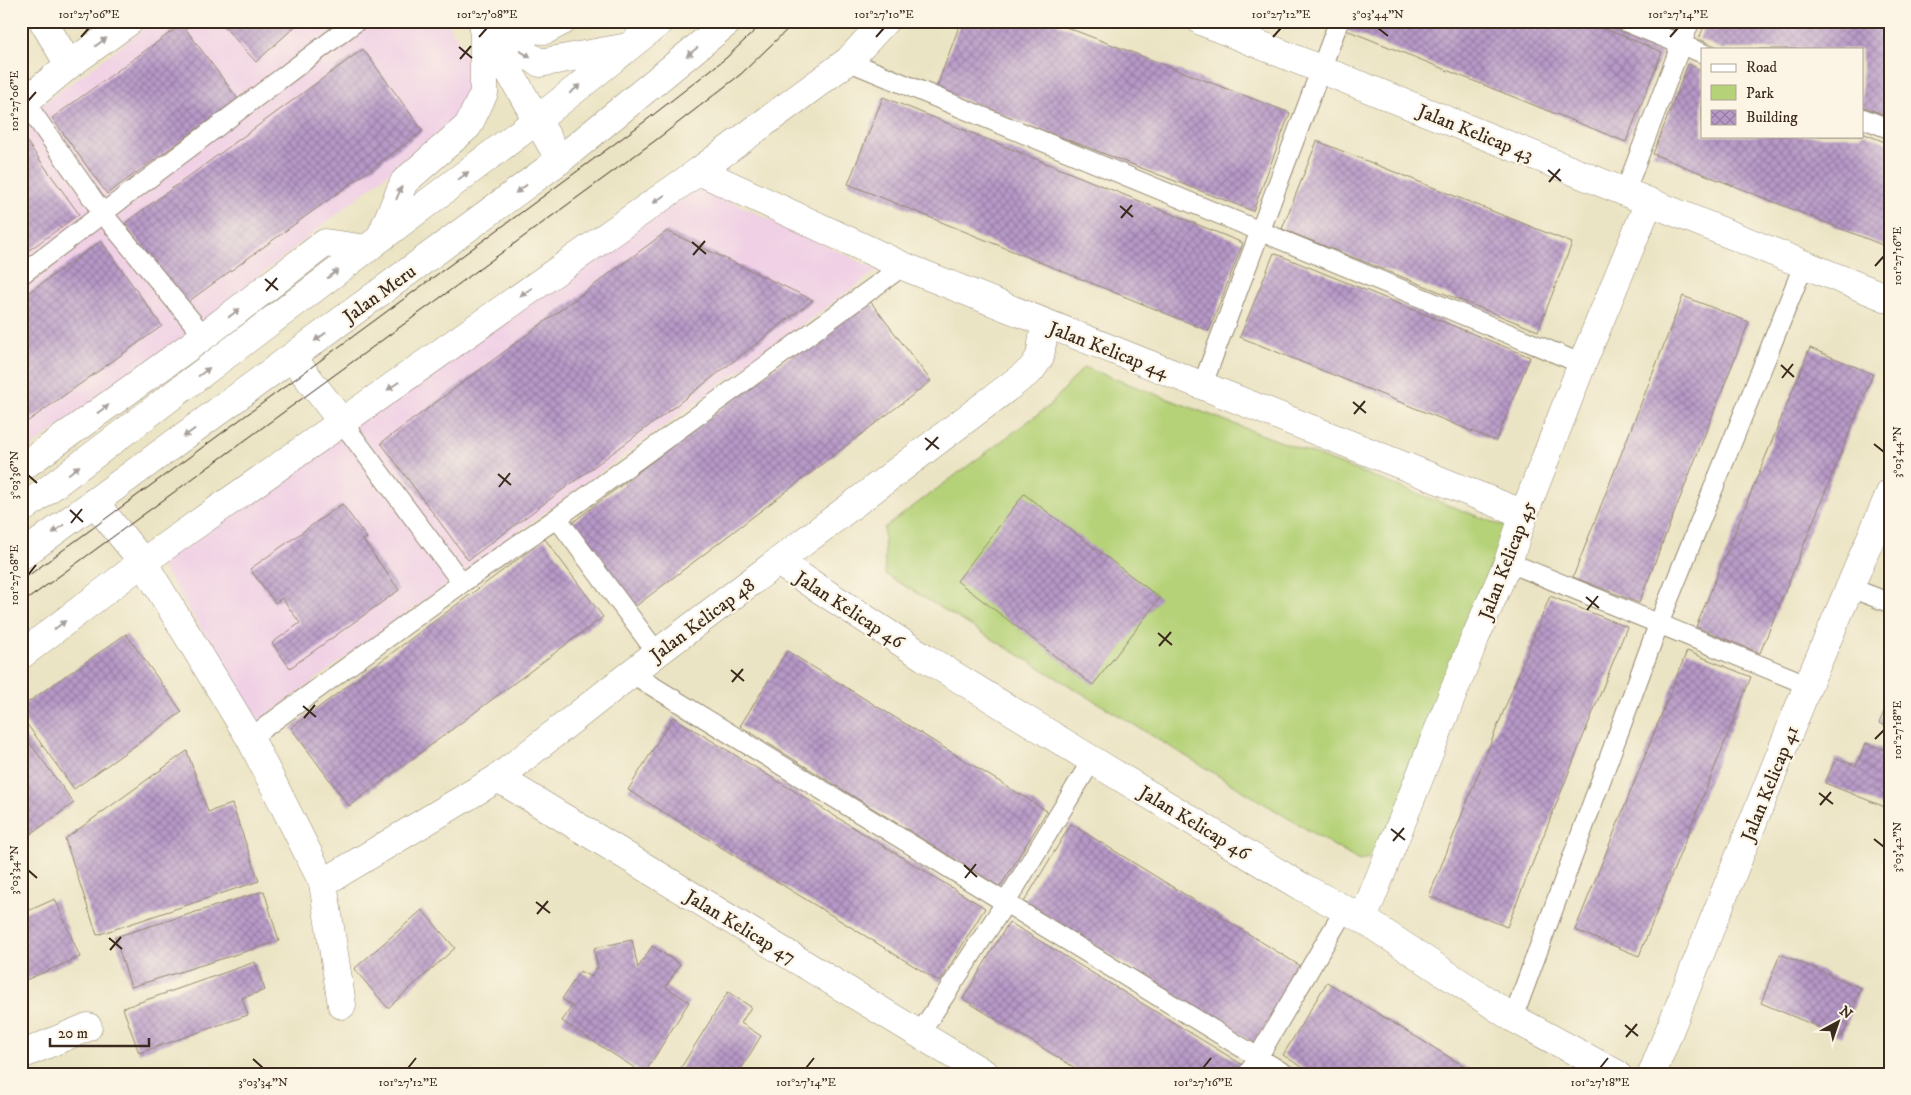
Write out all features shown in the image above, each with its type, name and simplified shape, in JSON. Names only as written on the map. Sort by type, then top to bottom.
[{"type":"main road","points":[[43,21],[68,66]]},
{"type":"main road","points":[[23,103],[68,66],[130,21]]},
{"type":"main road","points":[[481,25],[546,30],[563,21]]},
{"type":"main road","points":[[21,510],[537,120],[661,21]]},
{"type":"main road","name":"Jalan Meru","points":[[21,556],[560,160],[730,21]]},
{"type":"main road","points":[[21,655],[143,562],[699,171],[848,61],[885,21]]},
{"type":"main road","name":"Jalan Kelicap 43","points":[[1201,21],[1890,299]]},
{"type":"main road","points":[[481,25],[540,63],[628,47]]},
{"type":"main road","points":[[481,25],[560,160]]},
{"type":"main road","points":[[374,244],[404,182],[468,126],[484,93],[481,25]]},
{"type":"main road","name":"Jalan Kelicap 44","points":[[699,171],[903,266],[1524,514]]},
{"type":"main road","name":"Jalan Kelicap 45","points":[[1354,914],[1508,562],[1524,514],[1582,364],[1637,197]]},
{"type":"main road","points":[[21,468],[204,336],[325,242],[374,244]]},
{"type":"main road","name":"Jalan Kelicap 48","points":[[323,883],[498,778],[657,653],[1031,370],[1040,357],[1045,324]]},
{"type":"main road","points":[[292,357],[342,422]]},
{"type":"main road","name":"Jalan Kelicap 41","points":[[1652,1074],[1808,685],[1890,493]]},
{"type":"main road","points":[[94,502],[143,562],[250,738],[323,883],[342,1005]]},
{"type":"main road","name":"Jalan Kelicap 46","points":[[778,562],[924,657],[1092,760],[1300,886],[1354,914],[1513,1018],[1616,1074]]},
{"type":"main road","name":"Jalan Kelicap 47","points":[[498,778],[920,1033],[984,1074]]},
{"type":"main road","points":[[21,1055],[88,1027]]},
{"type":"lane","points":[[21,275],[104,215],[358,21]]},
{"type":"lane","points":[[1202,386],[1262,233],[1339,21]]},
{"type":"lane","points":[[1624,21],[1701,53]]},
{"type":"lane","points":[[1637,197],[1681,44],[1690,21]]},
{"type":"lane","points":[[848,61],[1582,364]]},
{"type":"lane","points":[[23,103],[104,215],[204,336]]},
{"type":"lane","points":[[1864,119],[1890,129]]},
{"type":"lane","points":[[1513,1018],[1659,622],[1804,264]]},
{"type":"lane","points":[[250,738],[462,583],[557,518],[903,266]]},
{"type":"lane","points":[[342,422],[462,583]]},
{"type":"lane","points":[[557,518],[657,653]]},
{"type":"lane","points":[[1508,562],[1659,622],[1808,685]]},
{"type":"lane","points":[[1851,588],[1890,603]]},
{"type":"lane","points":[[631,673],[1285,1074]]},
{"type":"lane","points":[[920,1033],[1006,902],[1092,760]]},
{"type":"lane","points":[[1248,1074],[1354,914]]},
{"type":"shaded area","points":[[155,21],[445,21],[472,60],[470,97],[460,116],[183,337],[21,454],[21,120]]},
{"type":"shaded area","points":[[698,186],[878,270],[259,721],[159,562]]},
{"type":"green space","points":[[1084,367],[1511,529],[1381,854],[1359,861],[885,574],[884,528],[1049,406]]},
{"type":"building","points":[[219,21],[301,21],[256,62]]},
{"type":"building","points":[[961,21],[1050,21],[1290,113],[1253,211],[936,89]]},
{"type":"building","points":[[1347,21],[1586,21],[1662,52],[1626,142],[1344,29]]},
{"type":"building","points":[[1653,21],[1679,21],[1675,30]]},
{"type":"building","points":[[1706,21],[1890,21],[1890,117],[1864,107],[1864,48],[1720,48],[1699,39]]},
{"type":"building","points":[[182,24],[238,99],[107,194],[52,118]]},
{"type":"building","points":[[363,49],[423,131],[185,304],[125,223]]},
{"type":"building","points":[[1688,64],[1701,70],[1701,138],[1864,138],[1864,134],[1890,144],[1890,248],[1653,154]]},
{"type":"building","points":[[883,97],[1243,243],[1209,331],[848,184]]},
{"type":"building","points":[[24,138],[79,214],[21,256],[21,140]]},
{"type":"building","points":[[1317,141],[1572,243],[1538,331],[1282,229]]},
{"type":"building","points":[[667,231],[813,300],[661,417],[468,560],[381,443]]},
{"type":"building","points":[[101,241],[162,326],[21,426],[21,298]]},
{"type":"building","points":[[1274,253],[1530,357],[1496,441],[1240,337]]},
{"type":"building","points":[[1683,296],[1749,322],[1639,603],[1573,577]]},
{"type":"building","points":[[867,297],[931,381],[632,609],[568,526]]},
{"type":"building","points":[[1810,348],[1873,374],[1760,653],[1696,627]]},
{"type":"building","points":[[1024,494],[1160,598],[1093,685],[957,581]]},
{"type":"building","points":[[342,504],[367,538],[363,540],[399,590],[290,668],[272,643],[300,623],[282,598],[275,603],[250,569]]},
{"type":"building","points":[[545,539],[603,617],[349,806],[291,728]]},
{"type":"building","points":[[1550,596],[1627,627],[1507,927],[1429,896]]},
{"type":"building","points":[[126,634],[182,712],[74,789],[21,716],[21,707]]},
{"type":"building","points":[[787,651],[1047,811],[1000,887],[740,726]]},
{"type":"building","points":[[1687,651],[1751,677],[1639,956],[1575,930]]},
{"type":"building","points":[[1890,698],[1890,727],[1879,723]]},
{"type":"building","points":[[673,717],[985,908],[940,982],[628,790]]},
{"type":"building","points":[[21,731],[74,803],[21,841]]},
{"type":"building","points":[[1866,743],[1890,752],[1890,809],[1825,783],[1836,758],[1856,766]]},
{"type":"building","points":[[187,751],[208,812],[232,804],[259,881],[97,935],[65,839]]},
{"type":"building","points":[[1071,824],[1302,967],[1255,1044],[1024,902]]},
{"type":"building","points":[[264,891],[279,941],[131,987],[115,937]]},
{"type":"building","points":[[55,899],[80,957],[21,982],[21,914]]},
{"type":"building","points":[[422,910],[455,948],[388,1008],[354,969]]},
{"type":"building","points":[[1009,922],[1243,1065],[1237,1074],[1085,1074],[963,999]]},
{"type":"building","points":[[632,940],[638,968],[652,946],[680,964],[666,987],[689,1002],[644,1074],[562,1021],[572,1006],[562,999],[580,971],[591,977],[596,968],[598,969],[594,948]]},
{"type":"building","points":[[1780,954],[1861,988],[1842,1037],[1761,1003]]},
{"type":"building","points":[[255,962],[265,990],[242,998],[248,1015],[139,1053],[123,1008]]},
{"type":"building","points":[[1327,982],[1477,1074],[1313,1074],[1283,1055]]},
{"type":"building","points":[[728,992],[751,1007],[741,1023],[761,1036],[738,1074],[677,1074]]},
{"type":"tram line","points":[[21,581],[644,122],[726,58],[765,21]]},
{"type":"tram line","points":[[21,604],[656,140],[741,74],[796,21]]}]
